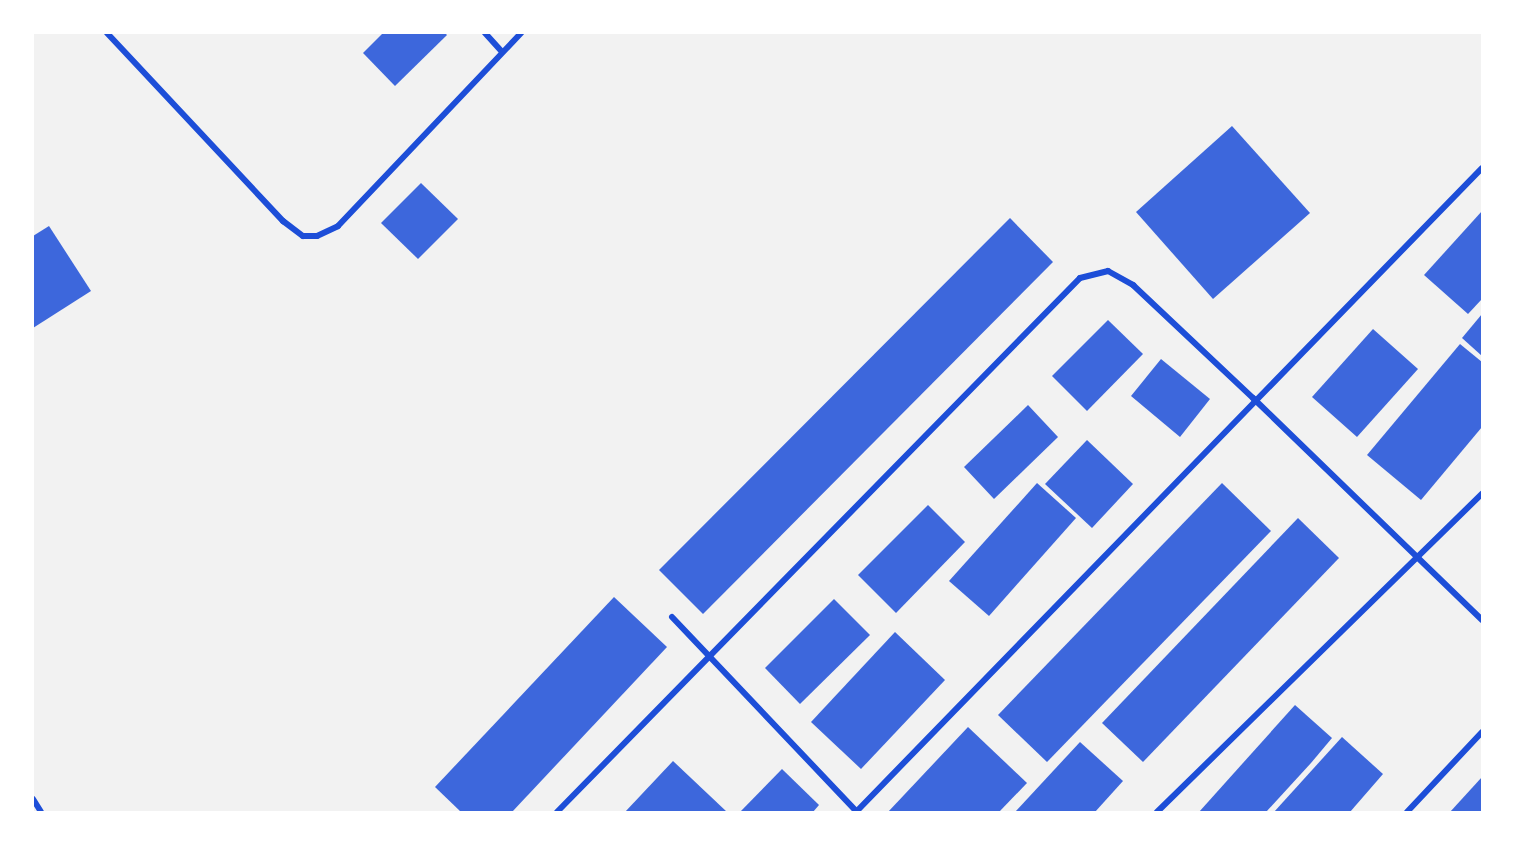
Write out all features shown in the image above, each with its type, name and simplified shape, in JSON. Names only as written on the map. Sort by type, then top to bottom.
[{"type":"street","points":[[107,33],[283,221],[310,236],[338,226],[521,33]]},
{"type":"street","points":[[485,33],[502,52]]},
{"type":"street","points":[[672,617],[708,658],[856,812],[1253,398],[1482,168]]},
{"type":"street","points":[[557,812],[1080,278],[1108,271],[1132,285],[1253,398],[1482,620]]},
{"type":"street","points":[[1157,812],[1419,560],[1482,494]]},
{"type":"street","points":[[1407,812],[1482,732]]},
{"type":"street","points":[[33,799],[41,812]]},
{"type":"building","points":[[383,33],[445,33],[447,35],[395,86],[363,53]]},
{"type":"building","points":[[1232,126],[1310,213],[1213,299],[1136,212]]},
{"type":"building","points":[[421,183],[458,219],[418,259],[381,223]]},
{"type":"building","points":[[1482,211],[1482,299],[1468,314],[1424,275]]},
{"type":"building","points":[[1010,218],[1053,262],[703,614],[659,570]]},
{"type":"building","points":[[49,226],[91,291],[33,328],[33,236]]},
{"type":"building","points":[[1482,314],[1482,356],[1462,338]]},
{"type":"building","points":[[1108,320],[1143,354],[1087,411],[1052,376]]},
{"type":"building","points":[[1373,329],[1418,369],[1357,437],[1312,397]]},
{"type":"building","points":[[1460,344],[1482,362],[1482,427],[1421,500],[1367,455]]},
{"type":"building","points":[[1161,359],[1210,399],[1180,437],[1131,396]]},
{"type":"building","points":[[1028,405],[1058,437],[994,499],[964,467]]},
{"type":"building","points":[[1087,440],[1133,484],[1092,528],[1045,484]]},
{"type":"building","points":[[1037,483],[1076,518],[989,616],[949,581]]},
{"type":"building","points":[[1222,483],[1271,531],[1047,762],[998,715]]},
{"type":"building","points":[[928,505],[965,542],[896,613],[858,575]]},
{"type":"building","points":[[1298,518],[1339,558],[1143,762],[1102,723]]},
{"type":"building","points":[[614,597],[667,647],[512,812],[461,812],[435,787]]},
{"type":"building","points":[[834,599],[870,635],[800,704],[765,668]]},
{"type":"building","points":[[895,632],[945,680],[861,769],[811,722]]},
{"type":"building","points":[[1295,705],[1332,738],[1311,763],[1266,812],[1199,812]]},
{"type":"building","points":[[968,727],[1027,783],[999,812],[888,812]]},
{"type":"building","points":[[1342,737],[1383,774],[1350,812],[1274,812]]},
{"type":"building","points":[[1080,742],[1123,781],[1095,812],[1015,812]]},
{"type":"building","points":[[673,761],[727,812],[625,812]]},
{"type":"building","points":[[782,769],[819,805],[813,812],[740,812]]},
{"type":"building","points":[[1482,777],[1482,812],[1450,812]]}]
